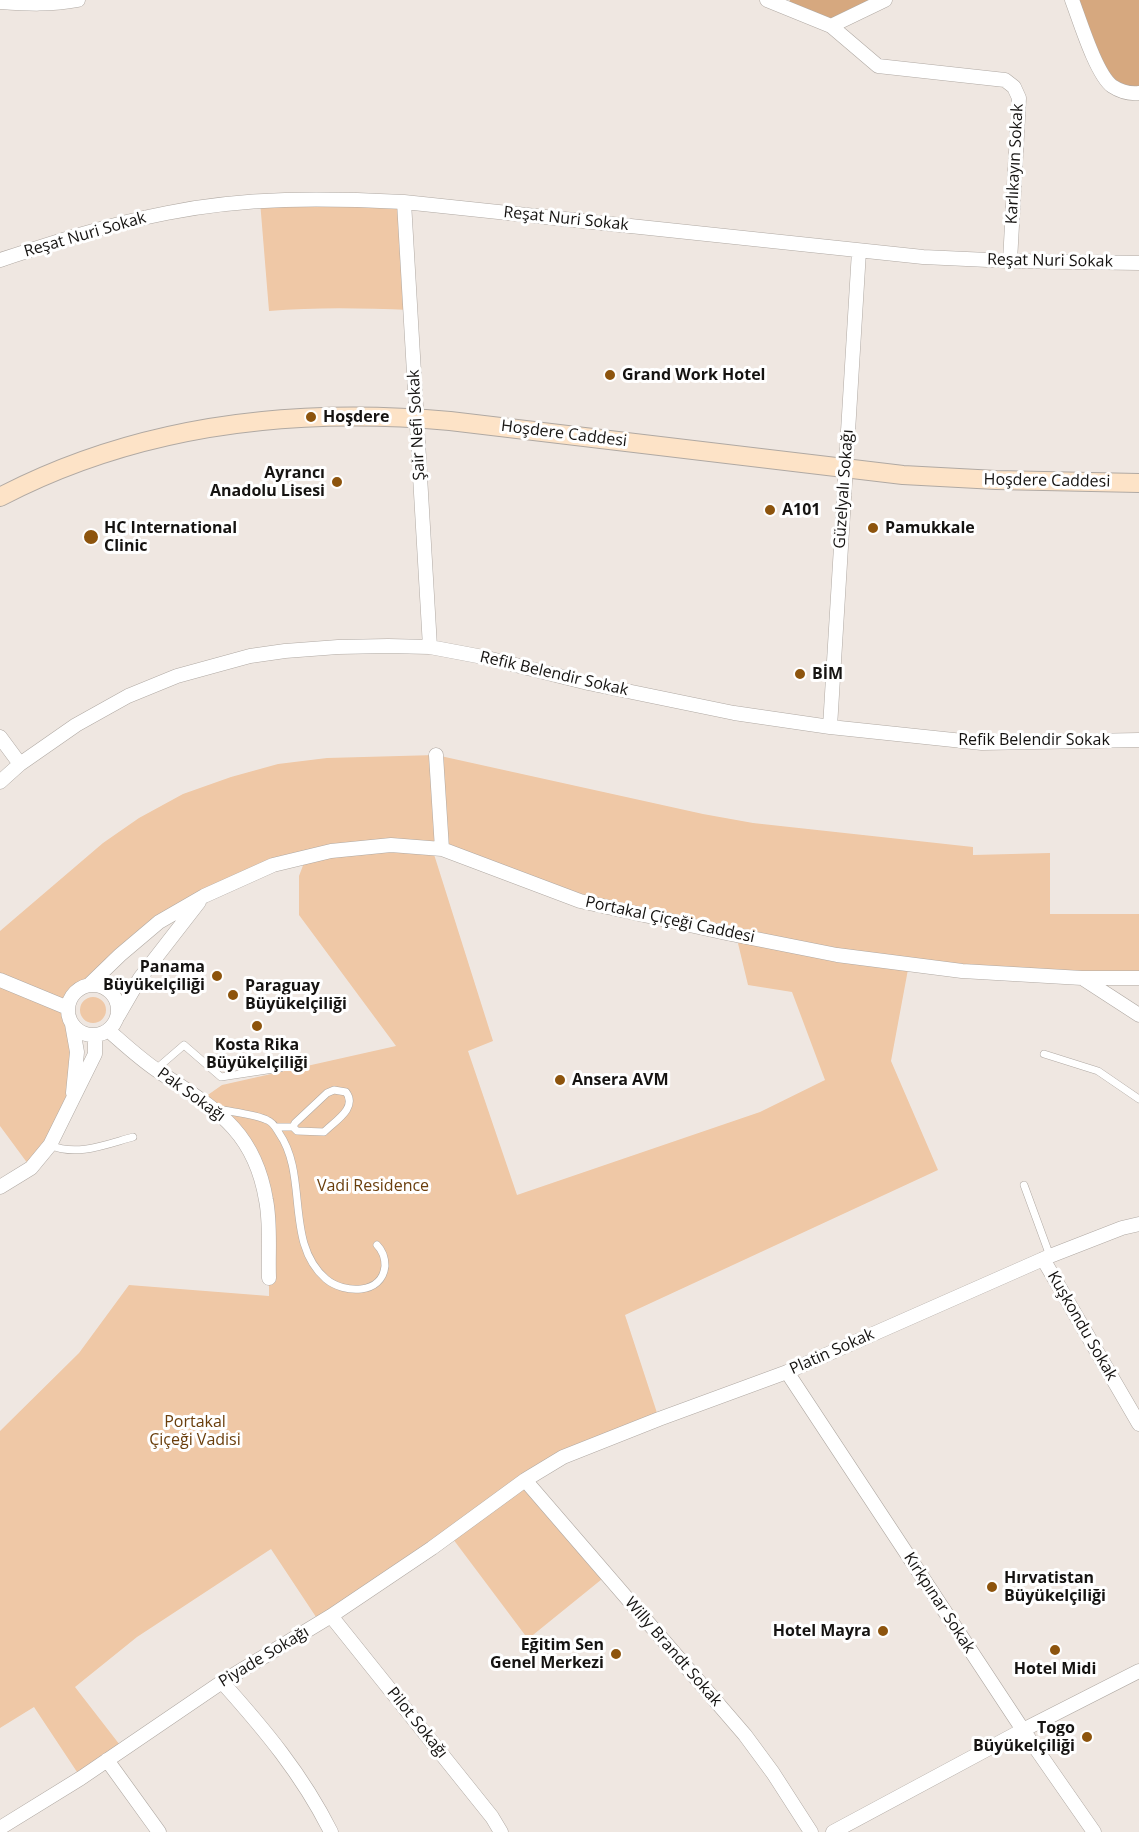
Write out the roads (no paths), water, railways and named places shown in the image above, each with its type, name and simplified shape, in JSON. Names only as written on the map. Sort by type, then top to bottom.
[{"type":"main road","name":"Hoşdere Caddesi","points":[[0,496],[35,478],[87,458],[142,441],[189,430],[237,423],[311,417],[416,418],[903,475],[963,479],[1139,483]]},
{"type":"street","points":[[0,2],[31,5],[78,0]]},
{"type":"street","name":"Karlıkayın Sokak","points":[[767,0],[831,26],[878,66],[1005,80],[1014,87],[1019,98],[1010,261]]},
{"type":"street","points":[[831,26],[885,0]]},
{"type":"street","points":[[1072,0],[1097,64],[1110,85],[1127,94],[1139,93]]},
{"type":"street","name":"Reşat Nuri Sokak","points":[[0,260],[100,228],[168,212],[225,204],[331,198],[404,202],[923,257],[1139,263]]},
{"type":"street","name":"Şair Nefi Sokak","points":[[404,202],[430,647]]},
{"type":"street","name":"Güzelyalı Sokağı","points":[[830,727],[859,251]]},
{"type":"street","name":"Refik Belendir Sokak","points":[[0,782],[20,764],[76,725],[128,696],[177,676],[250,656],[285,651],[388,646],[430,647],[723,711],[830,727],[982,742],[1139,740]]},
{"type":"street","points":[[0,737],[20,764]]},
{"type":"street","points":[[436,755],[442,849]]},
{"type":"street","name":"Portakal Çiçeği Caddesi","points":[[71,1103],[76,1052],[68,1008],[75,993],[89,985],[159,922],[204,896],[273,865],[332,851],[391,845],[442,849],[580,901],[837,955],[962,971],[1082,978],[1139,1015]]},
{"type":"street","name":"Portakal Çiçeği Caddesi","points":[[0,1187],[31,1168],[50,1145],[95,1054],[101,1033],[117,1017],[140,978],[204,896]]},
{"type":"street","points":[[1082,978],[1139,978]]},
{"type":"street","points":[[0,980],[68,1008]]},
{"type":"street","points":[[89,985],[98,985],[112,993],[118,1009],[117,1017]]},
{"type":"street","points":[[72,1024],[82,1032],[101,1033]]},
{"type":"street","name":"Pak Sokağı","points":[[101,1033],[202,1099],[235,1128],[248,1147],[258,1169],[267,1201],[269,1278]]},
{"type":"street","name":"Platin Sokak","points":[[525,1480],[573,1453],[787,1372],[1047,1257],[1122,1228],[1139,1224]]},
{"type":"street","name":"Kuşkondu Sokak","points":[[1047,1257],[1139,1424]]},
{"type":"street","name":"Kırkpınar Sokak","points":[[787,1372],[1023,1730],[1094,1832]]},
{"type":"street","name":"Piyade Sokağı","points":[[0,1828],[107,1760],[222,1682],[332,1616],[432,1548],[525,1480]]},
{"type":"street","name":"Willy Brandt Sokak","points":[[525,1480],[745,1735],[811,1832]]},
{"type":"street","name":"Pilot Sokağı","points":[[332,1616],[492,1817],[501,1832]]},
{"type":"street","points":[[834,1832],[1023,1730],[1139,1671]]},
{"type":"street","points":[[222,1682],[274,1740],[305,1786],[331,1832]]},
{"type":"street","points":[[107,1760],[159,1832]]},
{"type":"lane","points":[[155,1070],[184,1045],[221,1077],[280,1068]]},
{"type":"lane","points":[[1044,1054],[1098,1071],[1139,1099]]},
{"type":"lane","points":[[276,1127],[294,1127],[297,1131],[324,1132],[349,1108],[350,1096],[340,1090],[327,1093],[295,1123],[294,1127]]},
{"type":"lane","points":[[212,1108],[267,1120],[276,1127],[292,1159],[304,1242],[312,1260],[328,1281],[337,1285],[363,1289],[372,1287],[378,1282],[385,1268],[383,1252],[377,1245]]},
{"type":"lane","points":[[50,1145],[57,1148],[83,1150],[133,1137]]},
{"type":"lane","points":[[1024,1185],[1047,1257]]},
{"type":"place","name":"Grand Work Hotel","points":[[610,375]]},
{"type":"place","name":"Hoşdere","points":[[311,417]]},
{"type":"place","name":"Ayrancı Anadolu Lisesi","points":[[337,482]]},
{"type":"place","name":"A101","points":[[770,510]]},
{"type":"place","name":"Pamukkale","points":[[873,528]]},
{"type":"place","name":"HC International Clinic","points":[[91,537]]},
{"type":"place","name":"BİM","points":[[800,674]]},
{"type":"place","name":"Panama Büyükelçiliği","points":[[217,976]]},
{"type":"place","name":"Paraguay Büyükelçiliği","points":[[233,995]]},
{"type":"place","name":"Kosta Rika Büyükelçiliği","points":[[257,1026]]},
{"type":"place","name":"Ansera AVM","points":[[560,1080]]},
{"type":"place","name":"Hırvatistan Büyükelçiliği","points":[[992,1587]]},
{"type":"place","name":"Hotel Mayra","points":[[883,1631]]},
{"type":"place","name":"Hotel Midi","points":[[1055,1650]]},
{"type":"place","name":"Eğitim Sen Genel Merkezi","points":[[616,1654]]},
{"type":"place","name":"Togo Büyükelçiliği","points":[[1087,1737]]},
{"type":"park label","name":"Vadi Residence","points":[[373,1186]]},
{"type":"park label","name":"Portakal Çiçeği Vadisi","points":[[195,1431]]}]
